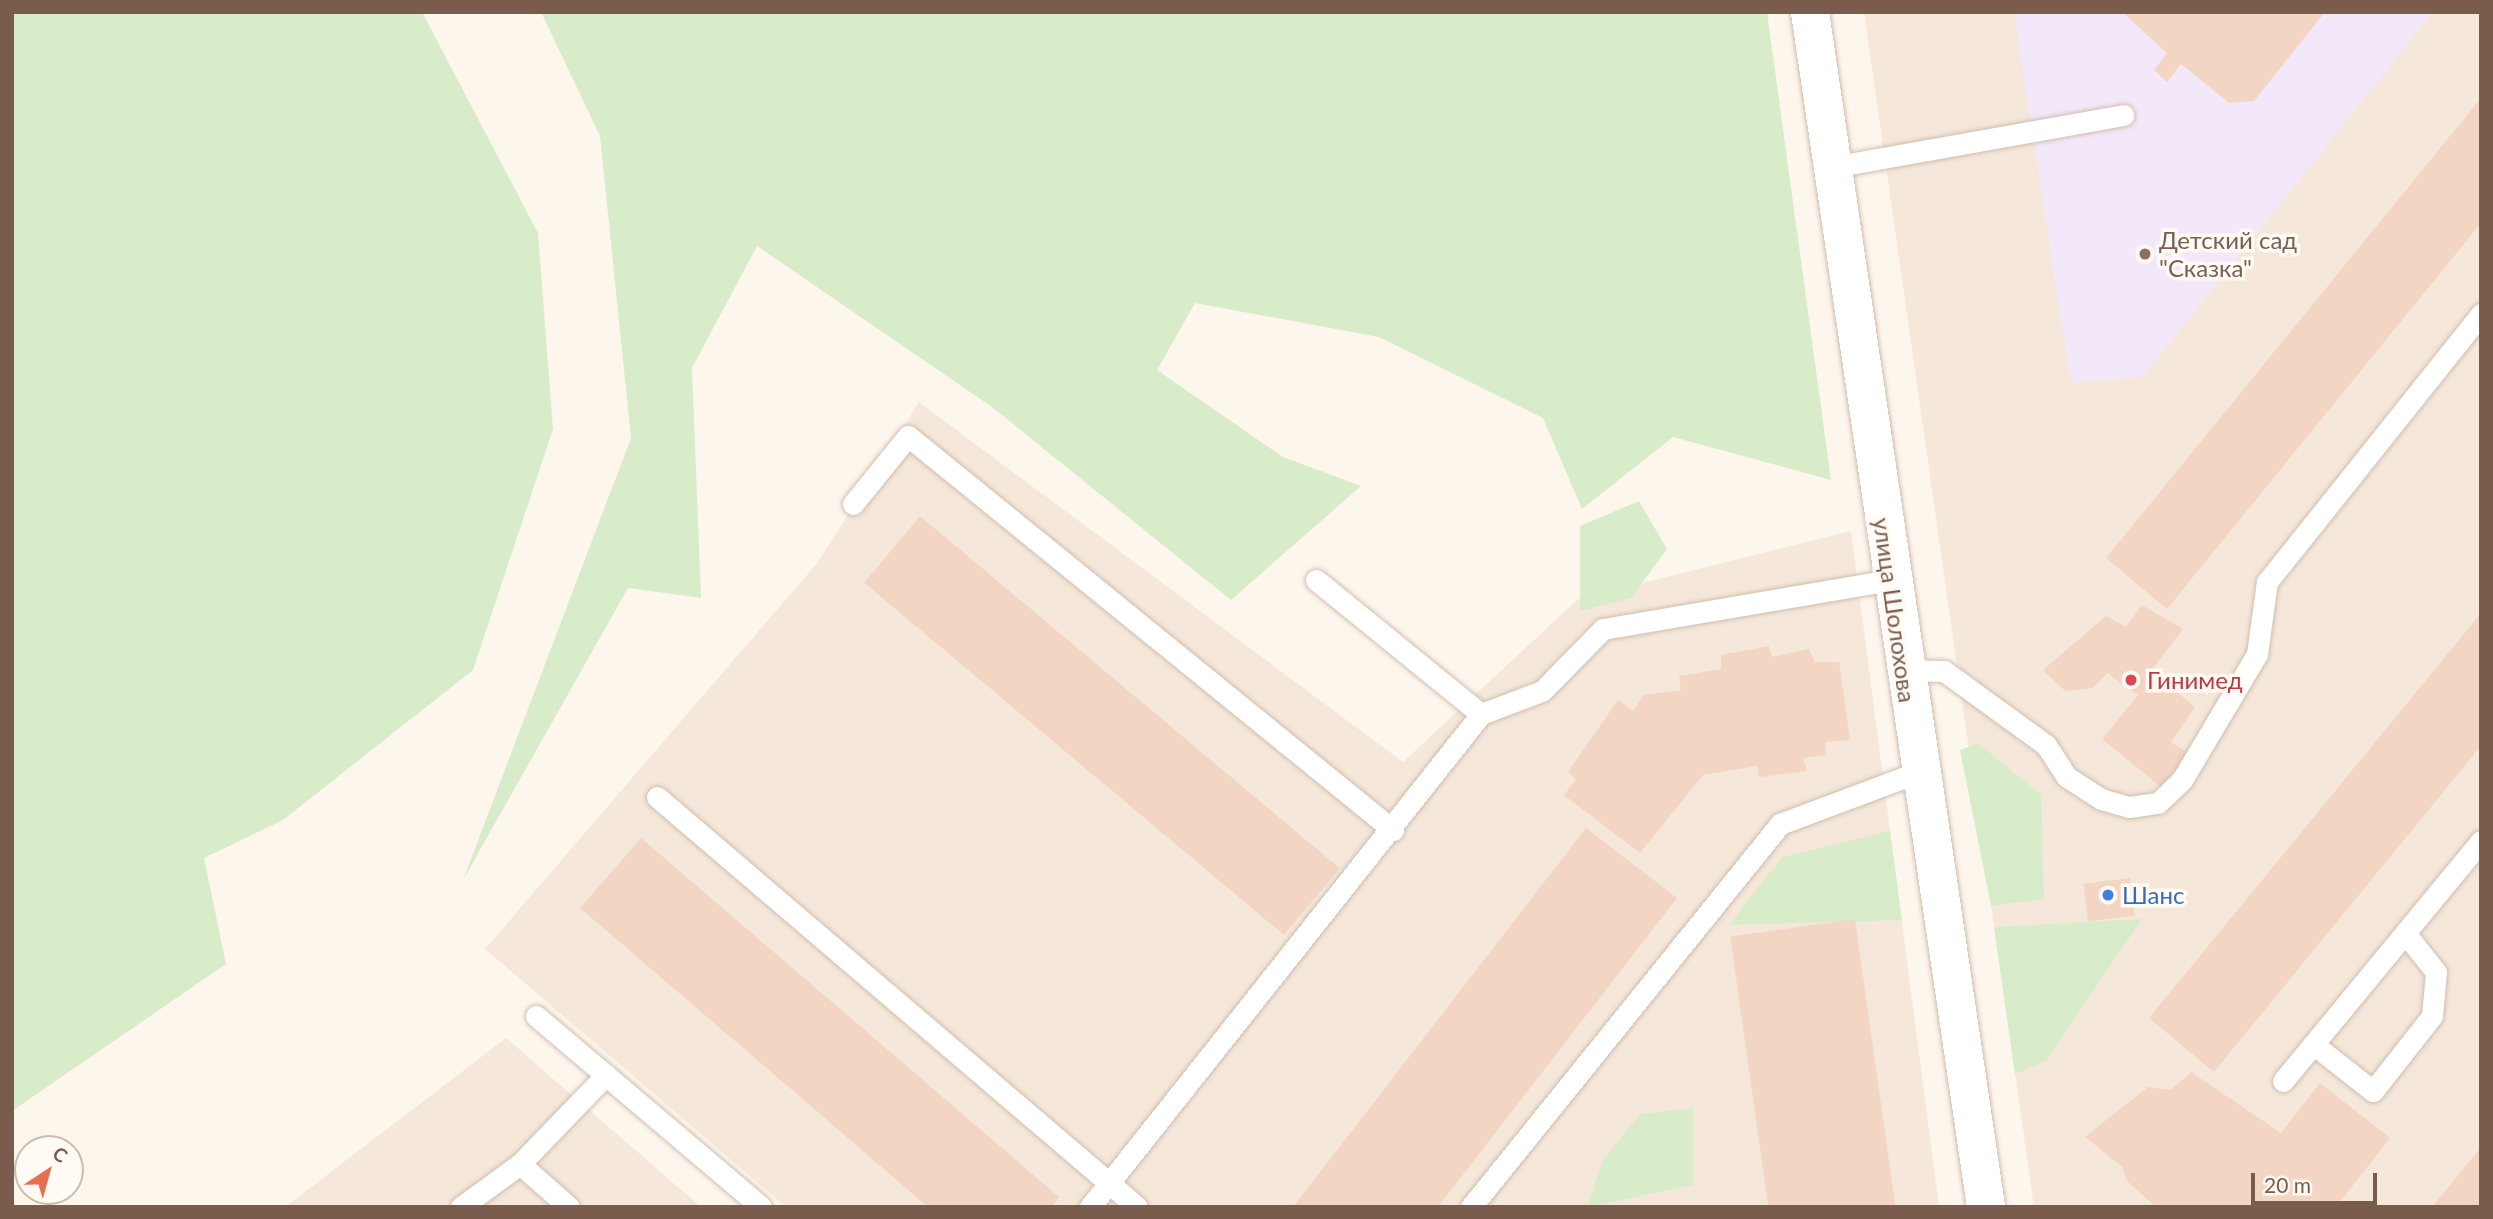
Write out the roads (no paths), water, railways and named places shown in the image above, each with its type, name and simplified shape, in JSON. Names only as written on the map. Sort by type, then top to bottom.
[{"type":"street","name":"улица Шолохова","points":[[1810,12],[1918,772],[1986,1207]]},
{"type":"lane","points":[[1832,167],[2123,115]]},
{"type":"lane","points":[[1903,670],[1944,671],[2046,745],[2067,776],[2101,799],[2130,807],[2158,803],[2182,780],[2257,654],[2267,582],[2481,314]]},
{"type":"lane","points":[[852,504],[908,436],[1393,830]]},
{"type":"lane","points":[[1316,580],[1481,714]]},
{"type":"lane","points":[[1090,1207],[1393,830],[1481,714],[1542,691],[1603,629],[1891,580]]},
{"type":"lane","points":[[1471,1207],[1780,824],[1918,772]]},
{"type":"lane","points":[[657,797],[1137,1207]]},
{"type":"lane","points":[[2283,1081],[2481,841]]},
{"type":"lane","points":[[2314,1044],[2373,1091],[2432,1016],[2436,972],[2405,933]]},
{"type":"lane","points":[[536,1016],[761,1207]]},
{"type":"lane","points":[[461,1207],[520,1164],[606,1075]]},
{"type":"lane","points":[[520,1164],[569,1207]]},
{"type":"place","name":"Детский сад \"Сказка\"","points":[[2145,254]]},
{"type":"place","name":"Гинимед","points":[[2131,680]]},
{"type":"place","name":"Шанс","points":[[2108,895]]}]
